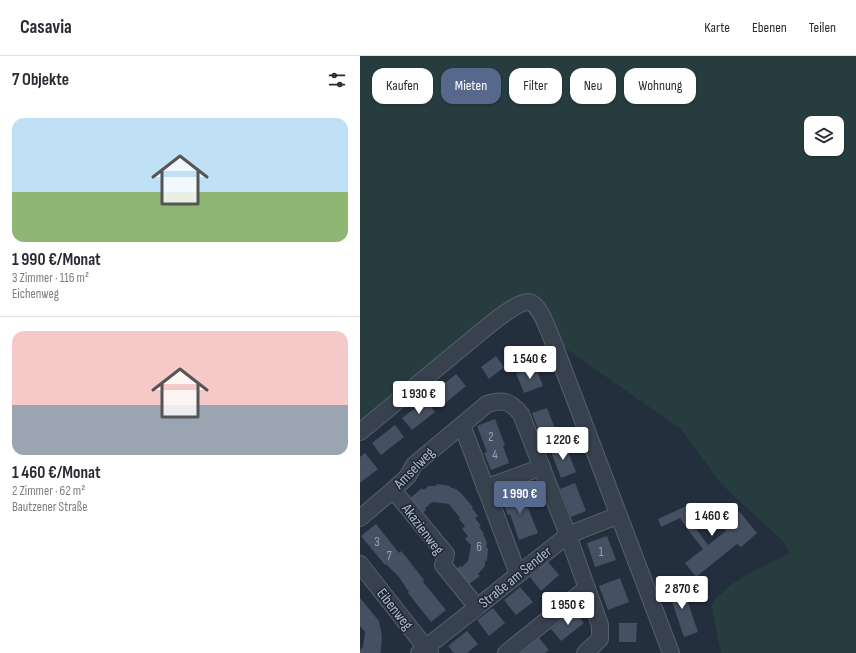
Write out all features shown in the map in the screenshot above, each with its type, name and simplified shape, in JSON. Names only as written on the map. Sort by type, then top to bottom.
[{"type":"street","points":[[360,432],[494,322],[518,305],[529,302],[534,304],[539,310],[552,339],[671,653]]},
{"type":"street","name":"Amselweg","points":[[360,518],[408,476],[414,465],[487,404],[496,401],[514,405],[521,414],[542,467],[600,625],[600,639],[585,653]]},
{"type":"street","points":[[462,425],[518,574]]},
{"type":"street","points":[[485,488],[542,467]]},
{"type":"street","name":"Akazienweg","points":[[393,490],[446,554],[443,566],[477,607]]},
{"type":"street","name":"Straße am Sender","points":[[425,651],[477,607],[568,535],[619,515]]},
{"type":"street","name":"Eibenweg","points":[[360,564],[425,651]]},
{"type":"street","points":[[506,653],[586,588]]},
{"type":"green space","points":[[360,56],[856,56],[856,653],[721,653],[713,614],[712,605],[714,600],[731,585],[749,573],[790,553],[783,541],[721,484],[681,429],[552,339],[529,302],[360,432]]},
{"type":"building","points":[[496,356],[504,367],[489,379],[481,367]]},
{"type":"building","points":[[535,366],[543,386],[524,393],[516,373]]},
{"type":"building","points":[[456,374],[466,386],[443,405],[433,393]]},
{"type":"building","points":[[426,400],[435,412],[412,430],[402,418]]},
{"type":"building","points":[[547,408],[558,436],[543,442],[532,413]]},
{"type":"building","points":[[495,419],[505,445],[503,446],[509,463],[491,470],[484,453],[487,452],[477,426]]},
{"type":"building","points":[[395,425],[404,437],[381,455],[372,443]]},
{"type":"building","points":[[565,444],[576,472],[561,478],[550,449]]},
{"type":"building","points":[[365,453],[378,469],[360,483],[360,457]]},
{"type":"building","points":[[575,483],[586,511],[571,517],[560,489]]},
{"type":"building","points":[[437,484],[454,488],[460,492],[473,507],[472,508],[478,516],[475,518],[481,526],[479,527],[484,533],[483,534],[487,543],[487,561],[485,561],[485,566],[478,574],[480,576],[465,587],[453,572],[460,566],[462,567],[468,561],[471,545],[465,539],[468,536],[462,529],[465,526],[459,519],[460,518],[449,504],[434,502],[425,508],[426,510],[419,516],[407,501],[422,488],[423,490],[429,486],[436,486]]},
{"type":"building","points":[[520,491],[538,533],[519,540],[510,514],[508,515],[501,498]]},
{"type":"building","points":[[695,502],[698,507],[693,511],[697,515],[690,518],[708,545],[726,531],[724,524],[739,511],[757,533],[741,547],[737,544],[696,577],[685,563],[703,549],[680,518],[661,527],[658,519]]},
{"type":"building","points":[[376,524],[399,553],[401,551],[407,558],[424,580],[423,582],[446,610],[431,622],[408,593],[409,592],[399,577],[386,564],[385,565],[361,536]]},
{"type":"building","points":[[607,536],[616,560],[595,567],[587,543]]},
{"type":"building","points":[[548,562],[559,575],[541,591],[530,577]]},
{"type":"building","points":[[620,578],[629,602],[608,610],[599,586]]},
{"type":"building","points":[[674,583],[677,593],[684,591],[698,632],[684,637],[669,593],[664,595],[662,588]]},
{"type":"building","points":[[520,587],[533,602],[516,615],[504,600]]},
{"type":"building","points":[[360,598],[379,621],[382,636],[380,653],[360,653],[360,650],[363,647],[365,632],[360,626]]},
{"type":"building","points":[[493,608],[505,623],[489,636],[477,620]]},
{"type":"building","points":[[574,610],[584,623],[561,641],[551,629]]},
{"type":"building","points":[[619,623],[637,623],[636,642],[619,642]]},
{"type":"building","points":[[467,631],[478,644],[467,653],[454,653],[448,646]]},
{"type":"building","points":[[539,638],[549,650],[545,653],[520,653]]}]
